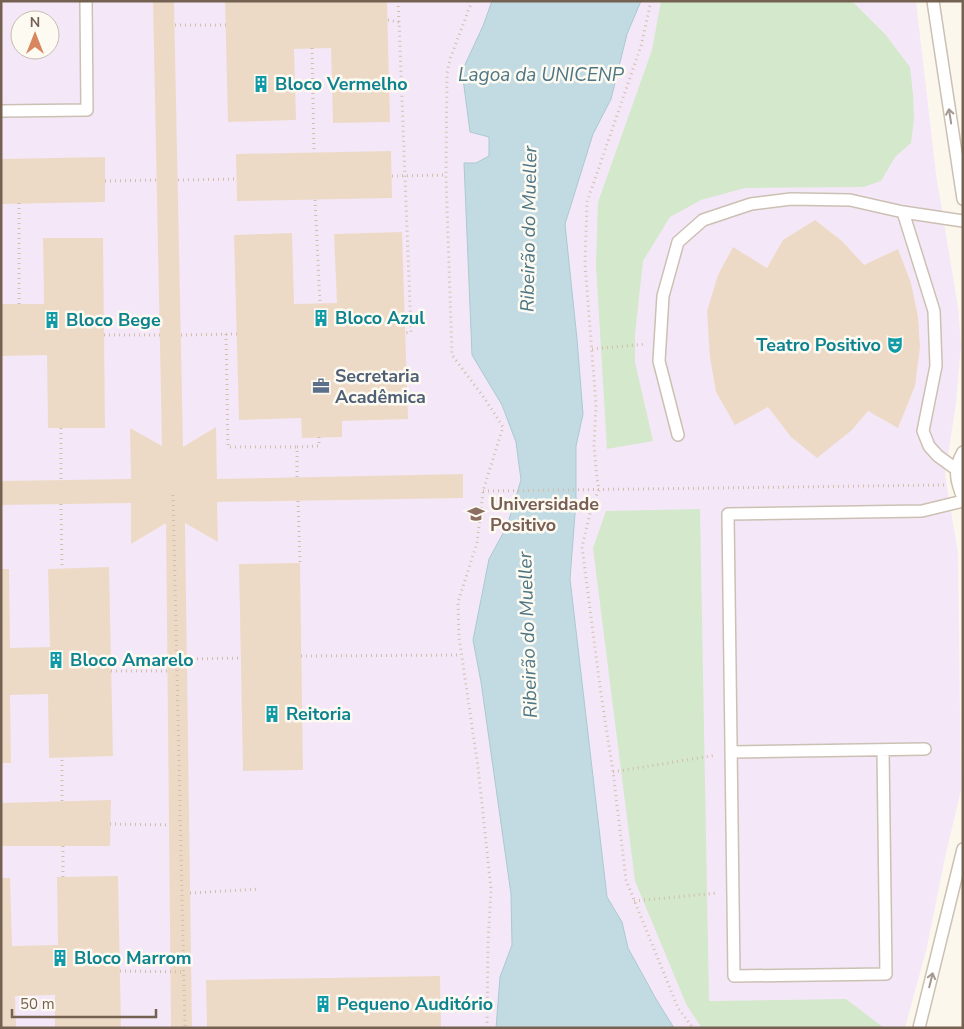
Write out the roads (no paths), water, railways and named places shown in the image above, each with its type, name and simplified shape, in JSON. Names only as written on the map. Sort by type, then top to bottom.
[{"type":"lane","points":[[1,111],[88,110],[86,1]]},
{"type":"lane","points":[[933,1],[960,160],[963,199]]},
{"type":"lane","points":[[678,435],[659,361],[663,296],[678,242],[703,220],[751,204],[790,199],[850,200],[903,212],[963,221]]},
{"type":"lane","points":[[903,212],[934,311],[936,366],[923,431],[929,446],[938,456],[956,469]]},
{"type":"lane","points":[[882,750],[886,974],[734,976],[728,514],[922,511],[963,500],[957,485],[956,469],[963,452]]},
{"type":"lane","points":[[731,752],[925,750]]},
{"type":"lane","points":[[919,1028],[963,849]]},
{"type":"water","name":"Lagoa da UNICENP","points":[[492,1],[641,1],[627,34],[611,99],[593,134],[565,224],[583,414],[576,446],[576,501],[570,579],[607,897],[622,922],[628,948],[674,1028],[496,1028],[500,977],[512,945],[511,894],[481,682],[473,640],[489,559],[507,526],[521,480],[516,442],[502,405],[472,355],[464,163],[476,163],[489,156],[489,137],[470,132],[462,71],[483,26]]},
{"type":"place","name":"Bloco Vermelho","points":[[261,84]]},
{"type":"place","name":"Bloco Azul","points":[[321,318]]},
{"type":"place","name":"Bloco Bege","points":[[52,320]]},
{"type":"place","name":"Teatro Positivo","points":[[895,345]]},
{"type":"place","name":"Secretaria Acadêmica","points":[[321,386]]},
{"type":"place","name":"Universidade Positivo","points":[[476,514]]},
{"type":"place","name":"Bloco Amarelo","points":[[56,660]]},
{"type":"place","name":"Reitoria","points":[[272,714]]},
{"type":"place","name":"Bloco Marrom","points":[[60,958]]},
{"type":"place","name":"Pequeno Auditório","points":[[323,1004]]},
{"type":"water label","name":"Ribeirão do Mueller","points":[[529,229]]},
{"type":"water label","name":"Ribeirão do Mueller","points":[[528,635]]}]
